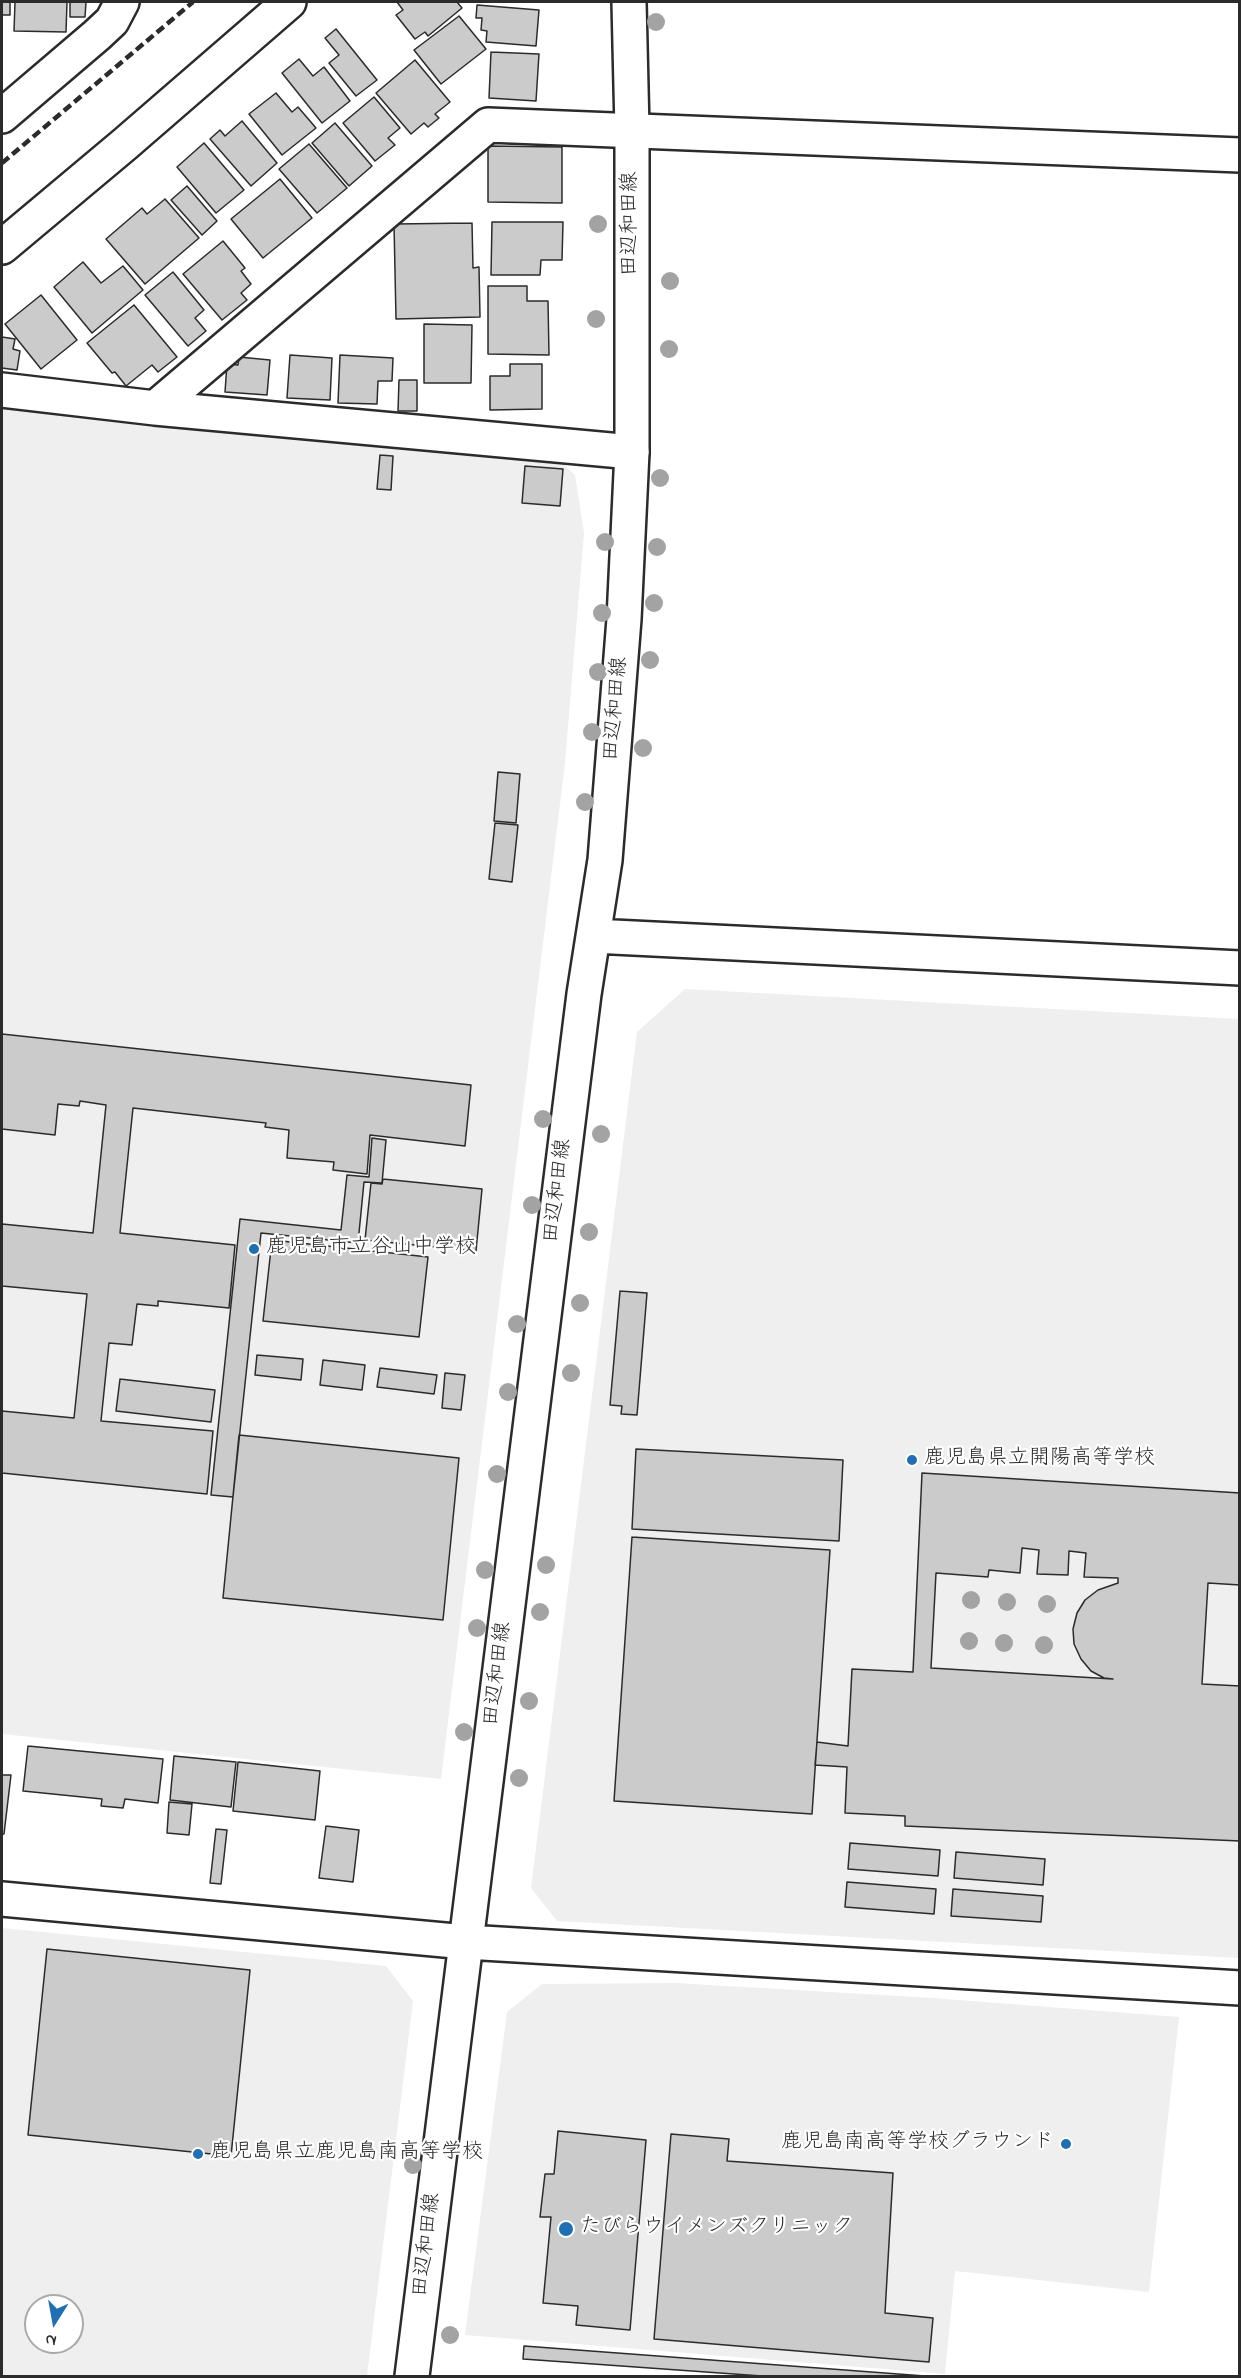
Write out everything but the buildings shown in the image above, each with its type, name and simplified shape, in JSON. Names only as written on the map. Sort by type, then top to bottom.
[{"type":"street","points":[[2,116],[112,21],[122,2]]},
{"type":"street","points":[[2,247],[289,2]]},
{"type":"street","name":"田辺和田線","points":[[412,2376],[584,994],[605,860],[624,619],[632,452],[632,130],[629,2]]},
{"type":"street","points":[[155,408],[488,125],[1239,155]]},
{"type":"street","points":[[2,390],[155,408],[632,452]]},
{"type":"street","points":[[593,936],[1239,968]]},
{"type":"street","points":[[2,1899],[466,1942],[1239,1989]]},
{"type":"shaded area","name":"鹿児島市立谷山中学校","points":[[2,408],[559,460],[575,475],[584,533],[565,763],[441,1779],[2,1734]]},
{"type":"shaded area","name":"鹿児島県立開陽高等学校","points":[[685,989],[1239,1019],[1239,1958],[557,1921],[531,1888],[637,1032]]},
{"type":"shaded area","name":"鹿児島県立鹿児島南高等学校","points":[[2,1928],[386,1966],[413,2001],[367,2376],[2,2376]]},
{"type":"shaded area","points":[[676,1983],[932,1998],[1179,2017],[1149,2292],[955,2271],[945,2374],[465,2335],[507,2012],[542,1984]]},
{"type":"railway","points":[[2,163],[193,2]]},
{"type":"place","name":"鹿児島市立谷山中学校","points":[[254,1249]]},
{"type":"place","name":"鹿児島県立開陽高等学校","points":[[912,1460]]},
{"type":"place","name":"鹿児島南高等学校グラウンド","points":[[1066,2144]]},
{"type":"place","name":"鹿児島県立鹿児島南高等学校","points":[[198,2154]]},
{"type":"place","name":"たびらウイメンズクリニック","points":[[566,2229]]}]
